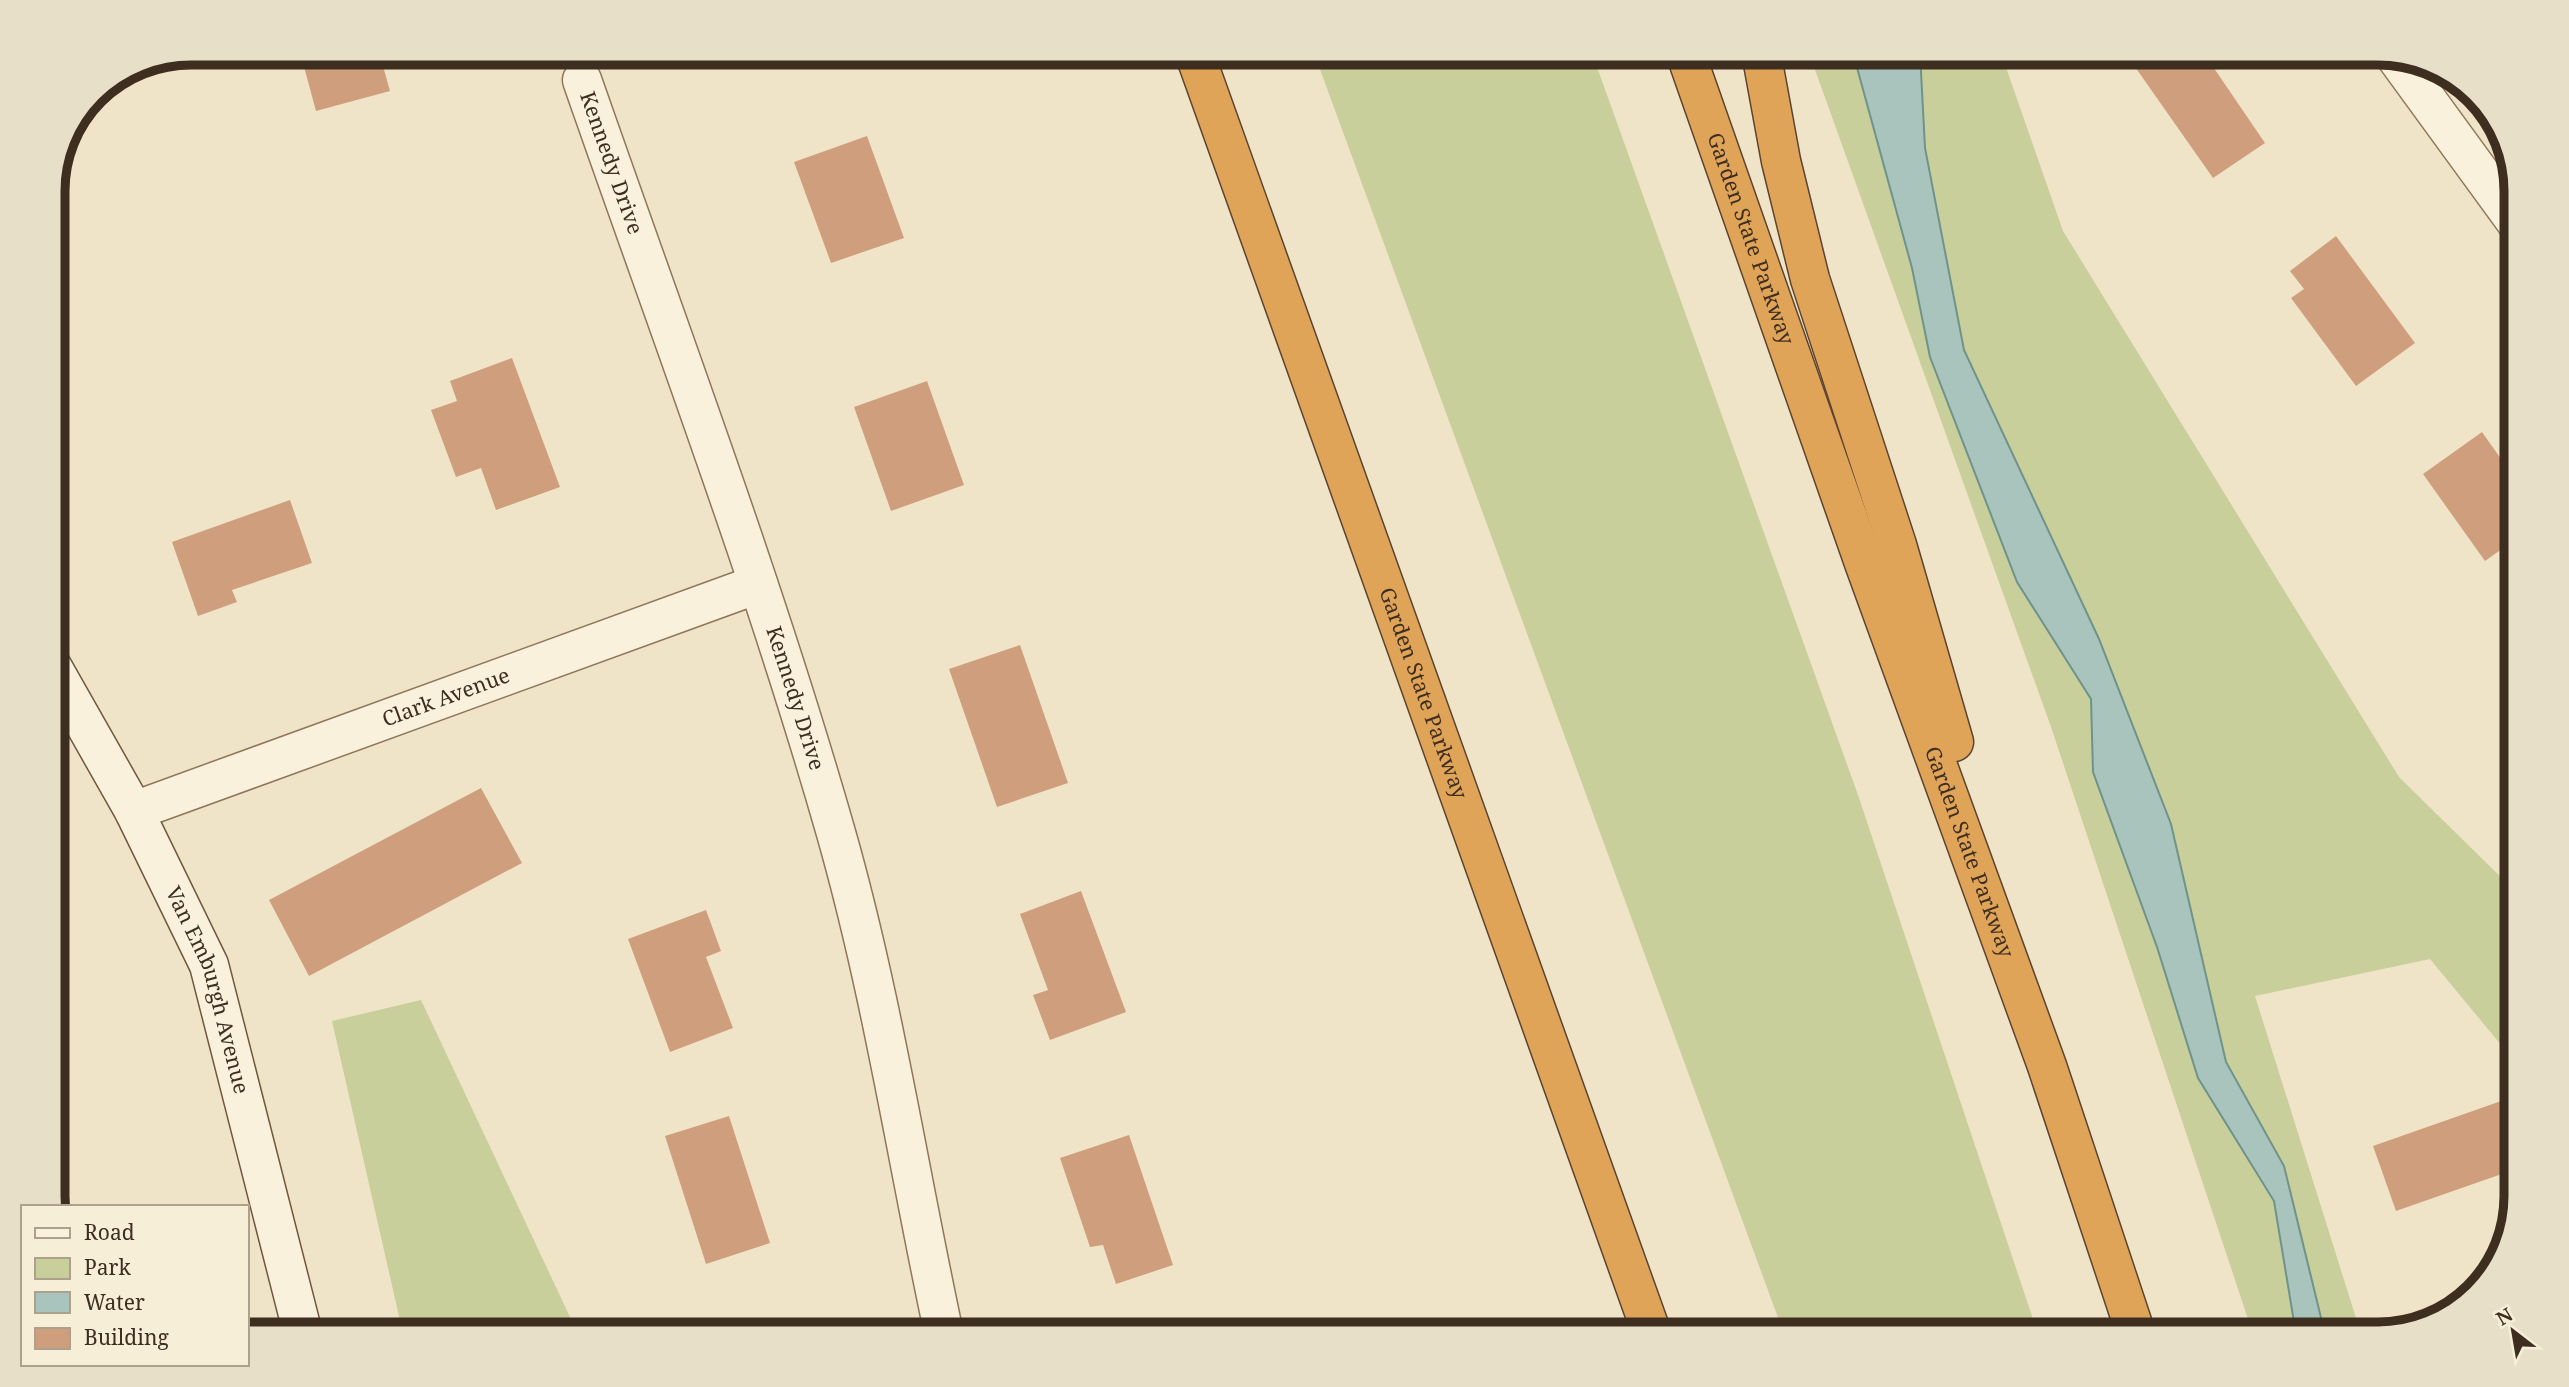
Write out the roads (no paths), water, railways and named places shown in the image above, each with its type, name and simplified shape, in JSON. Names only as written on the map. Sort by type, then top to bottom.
[{"type":"highway","name":"Garden State Parkway","points":[[1199,65],[1647,1322]]},
{"type":"highway","name":"Garden State Parkway","points":[[1690,65],[1864,563],[2047,1066],[2132,1322]]},
{"type":"highway","points":[[1763,65],[1781,161],[1810,279],[1897,545],[2047,1066]]},
{"type":"street","points":[[2403,67],[2504,206]]},
{"type":"street","name":"Kennedy Drive","points":[[582,80],[758,584],[837,836],[882,1020],[941,1322]]},
{"type":"street","name":"Clark Avenue","points":[[134,811],[758,584]]},
{"type":"street","name":"Van Emburgh Avenue","points":[[65,689],[134,811],[209,965],[300,1322]]},
{"type":"water","points":[[1856,65],[1921,65],[1925,148],[1964,350],[2099,639],[2171,824],[2226,1062],[2284,1166],[2322,1322],[2294,1322],[2274,1201],[2198,1078],[2157,947],[2093,772],[2091,699],[2017,582],[1930,357],[1912,268]]}]
